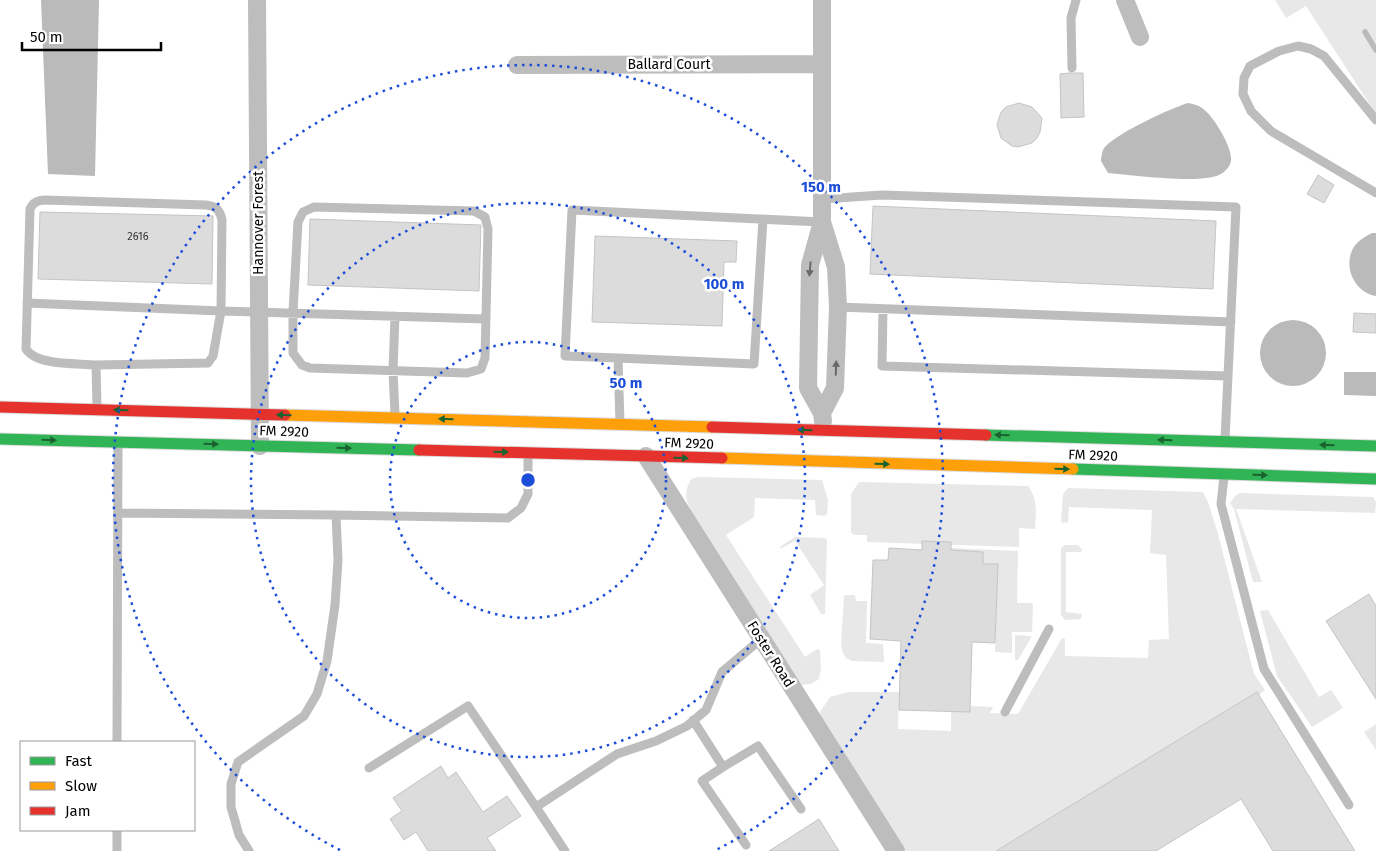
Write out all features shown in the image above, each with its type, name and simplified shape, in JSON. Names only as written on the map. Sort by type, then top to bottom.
[{"type":"main road","name":"FM 2920","points":[[0,407],[620,424],[823,422],[1225,441],[1376,446]]},
{"type":"main road","name":"FM 2920","points":[[0,439],[646,456],[1376,479]]},
{"type":"street","name":"Hannover Forest","points":[[257,0],[260,446]]},
{"type":"street","points":[[822,0],[822,222],[810,265],[808,388],[823,422]]},
{"type":"street","points":[[1125,0],[1140,37]]},
{"type":"street","name":"Ballard Court","points":[[517,65],[822,64]]},
{"type":"street","points":[[822,222],[836,267],[838,308],[835,388],[823,422]]},
{"type":"street","name":"Foster Road","points":[[646,456],[896,851]]},
{"type":"lane","points":[[1072,68],[1071,18],[1076,0]]},
{"type":"lane","points":[[1376,120],[1324,56],[1311,49],[1298,46],[1279,51],[1250,66],[1244,78],[1243,94],[1251,111],[1270,131],[1376,193]]},
{"type":"lane","points":[[822,198],[882,194],[1236,207],[1225,441]]},
{"type":"lane","points":[[40,200],[206,205],[216,207],[220,211],[222,220],[221,312],[213,356],[208,363],[96,365],[42,360],[29,354],[26,349],[30,209],[32,205],[40,200]]},
{"type":"lane","points":[[314,207],[474,211],[486,217],[488,229],[485,319],[485,358],[481,369],[467,374],[310,368],[302,365],[293,353],[293,312],[298,222],[303,212],[314,207]]},
{"type":"lane","points":[[763,219],[754,364],[565,356],[572,210],[763,219],[822,222]]},
{"type":"lane","points":[[27,303],[221,312],[293,312],[485,319]]},
{"type":"lane","points":[[838,308],[1231,322]]},
{"type":"lane","points":[[883,309],[882,366],[1228,376]]},
{"type":"lane","points":[[395,316],[393,371],[395,418]]},
{"type":"lane","points":[[618,358],[620,424]]},
{"type":"lane","points":[[96,365],[98,409]]},
{"type":"lane","points":[[118,442],[118,741]]},
{"type":"lane","points":[[118,513],[508,518],[521,508],[528,494],[528,453]]},
{"type":"lane","points":[[1224,474],[1221,504],[1264,670],[1349,805]]},
{"type":"lane","points":[[249,851],[239,835],[231,807],[231,784],[238,762],[304,716],[317,694],[327,660],[335,605],[338,560],[336,515]]},
{"type":"lane","points":[[1005,712],[1049,629]]},
{"type":"lane","points":[[536,807],[617,754],[656,741],[687,726],[706,710],[722,672],[761,639]]},
{"type":"lane","points":[[369,768],[468,706],[565,851]]},
{"type":"lane","points":[[693,720],[723,767]]},
{"type":"lane","points":[[746,845],[702,781],[723,767],[758,746],[801,809]]},
{"type":"lane","points":[[117,831],[117,851]]},
{"type":"shaded area","points":[[41,0],[99,0],[95,176],[48,174]]},
{"type":"shaded area","points":[[1275,0],[1376,0],[1376,114],[1306,6],[1286,18]]},
{"type":"shaded area","points":[[1188,103],[1199,106],[1206,112],[1226,140],[1231,161],[1225,171],[1210,178],[1197,179],[1108,173],[1101,161],[1103,150],[1108,144],[1128,130]]},
{"type":"shaded area","points":[[1372,233],[1376,233],[1376,296],[1361,289],[1352,276],[1350,268],[1352,252],[1356,244]]},
{"type":"shaded area","points":[[1293,320],[1306,322],[1316,330],[1324,340],[1326,353],[1324,366],[1316,376],[1306,384],[1293,386],[1280,384],[1270,376],[1262,366],[1260,353],[1262,340],[1270,330],[1280,322]]},
{"type":"shaded area","points":[[1344,372],[1376,372],[1376,396],[1344,395]]},
{"type":"shaded area","points":[[699,477],[822,480],[828,500],[827,514],[824,516],[816,515],[815,500],[755,498],[754,517],[726,535],[805,657],[817,649],[820,650],[821,668],[819,679],[811,684],[800,685],[691,511],[687,503],[686,492],[691,479]]},
{"type":"shaded area","points":[[859,482],[1028,486],[1035,501],[1035,529],[1019,528],[1019,547],[867,542],[867,535],[854,535],[851,532],[851,494]]},
{"type":"shaded area","points":[[1068,488],[1203,492],[1218,534],[1254,674],[1265,690],[1259,695],[1257,692],[996,851],[906,851],[820,716],[820,712],[830,697],[848,692],[899,692],[898,729],[951,731],[951,712],[970,712],[970,706],[993,707],[990,713],[1018,714],[1062,638],[1065,639],[1065,656],[1148,658],[1149,640],[1169,639],[1166,555],[1150,553],[1152,510],[1069,507],[1068,522],[1063,523],[1061,521],[1063,494]]},
{"type":"shaded area","points":[[1239,493],[1373,497],[1376,502],[1375,513],[1236,509],[1262,582],[1253,582],[1234,509],[1230,503]]},
{"type":"shaded area","points":[[795,537],[825,538],[827,540],[825,614],[821,614],[810,595],[824,585],[795,541],[780,548]]},
{"type":"shaded area","points":[[1065,545],[1078,545],[1082,550],[1081,552],[1066,552],[1066,612],[1082,614],[1081,619],[1065,620],[1061,615],[1061,548]]},
{"type":"shaded area","points":[[950,548],[1018,551],[1017,603],[1032,603],[1032,632],[1012,632],[1012,653],[995,652],[998,565],[983,564],[983,552],[950,550]]},
{"type":"shaded area","points":[[844,595],[855,595],[856,601],[867,601],[866,643],[883,644],[884,662],[852,661],[846,658],[843,653],[841,645]]},
{"type":"shaded area","points":[[1268,610],[1319,697],[1331,690],[1343,708],[1312,727],[1277,676],[1260,611]]},
{"type":"shaded area","points":[[1015,635],[1032,636],[1018,660],[1015,660]]},
{"type":"shaded area","points":[[1376,724],[1376,750],[1364,732]]},
{"type":"building","points":[[1083,73],[1084,117],[1061,118],[1060,74]]},
{"type":"building","points":[[1019,103],[1032,107],[1042,118],[1037,138],[1032,143],[1018,147],[1012,146],[1001,138],[997,125],[1001,112],[1006,107]]},
{"type":"building","points":[[1318,175],[1334,185],[1324,203],[1307,194]]},
{"type":"building","points":[[873,206],[1216,221],[1213,289],[870,274]]},
{"type":"building","points":[[40,212],[213,216],[212,284],[38,279]]},
{"type":"building","points":[[310,219],[481,225],[479,291],[308,285]]},
{"type":"building","points":[[595,236],[737,241],[736,262],[724,262],[722,326],[592,322]]},
{"type":"building","points":[[1354,313],[1376,314],[1376,333],[1353,332]]},
{"type":"building","points":[[922,541],[951,542],[951,550],[983,552],[983,564],[998,564],[995,643],[972,642],[970,712],[899,710],[901,641],[870,639],[873,560],[888,560],[889,548],[922,550]]},
{"type":"building","points":[[1369,594],[1376,606],[1376,699],[1326,621]]},
{"type":"building","points":[[1257,692],[1355,851],[1273,851],[1241,799],[1156,851],[996,851]]},
{"type":"building","points":[[441,766],[448,778],[456,772],[483,812],[507,796],[521,816],[487,838],[496,851],[428,851],[416,832],[404,840],[390,819],[402,811],[393,798]]},
{"type":"building","points":[[819,819],[839,851],[769,851]]},
{"type":"waterway","points":[[1365,32],[1376,50]]},
{"type":"traffic: fast","points":[[986,435],[1376,446]]},
{"type":"traffic: fast","points":[[0,439],[419,450]]},
{"type":"traffic: fast","points":[[1073,469],[1376,479]]},
{"type":"traffic: slow","points":[[285,415],[712,427]]},
{"type":"traffic: slow","points":[[722,458],[1073,469]]},
{"type":"traffic: jam","points":[[0,407],[285,415]]},
{"type":"traffic: jam","points":[[712,427],[986,435]]},
{"type":"traffic: jam","points":[[419,450],[722,458]]}]
